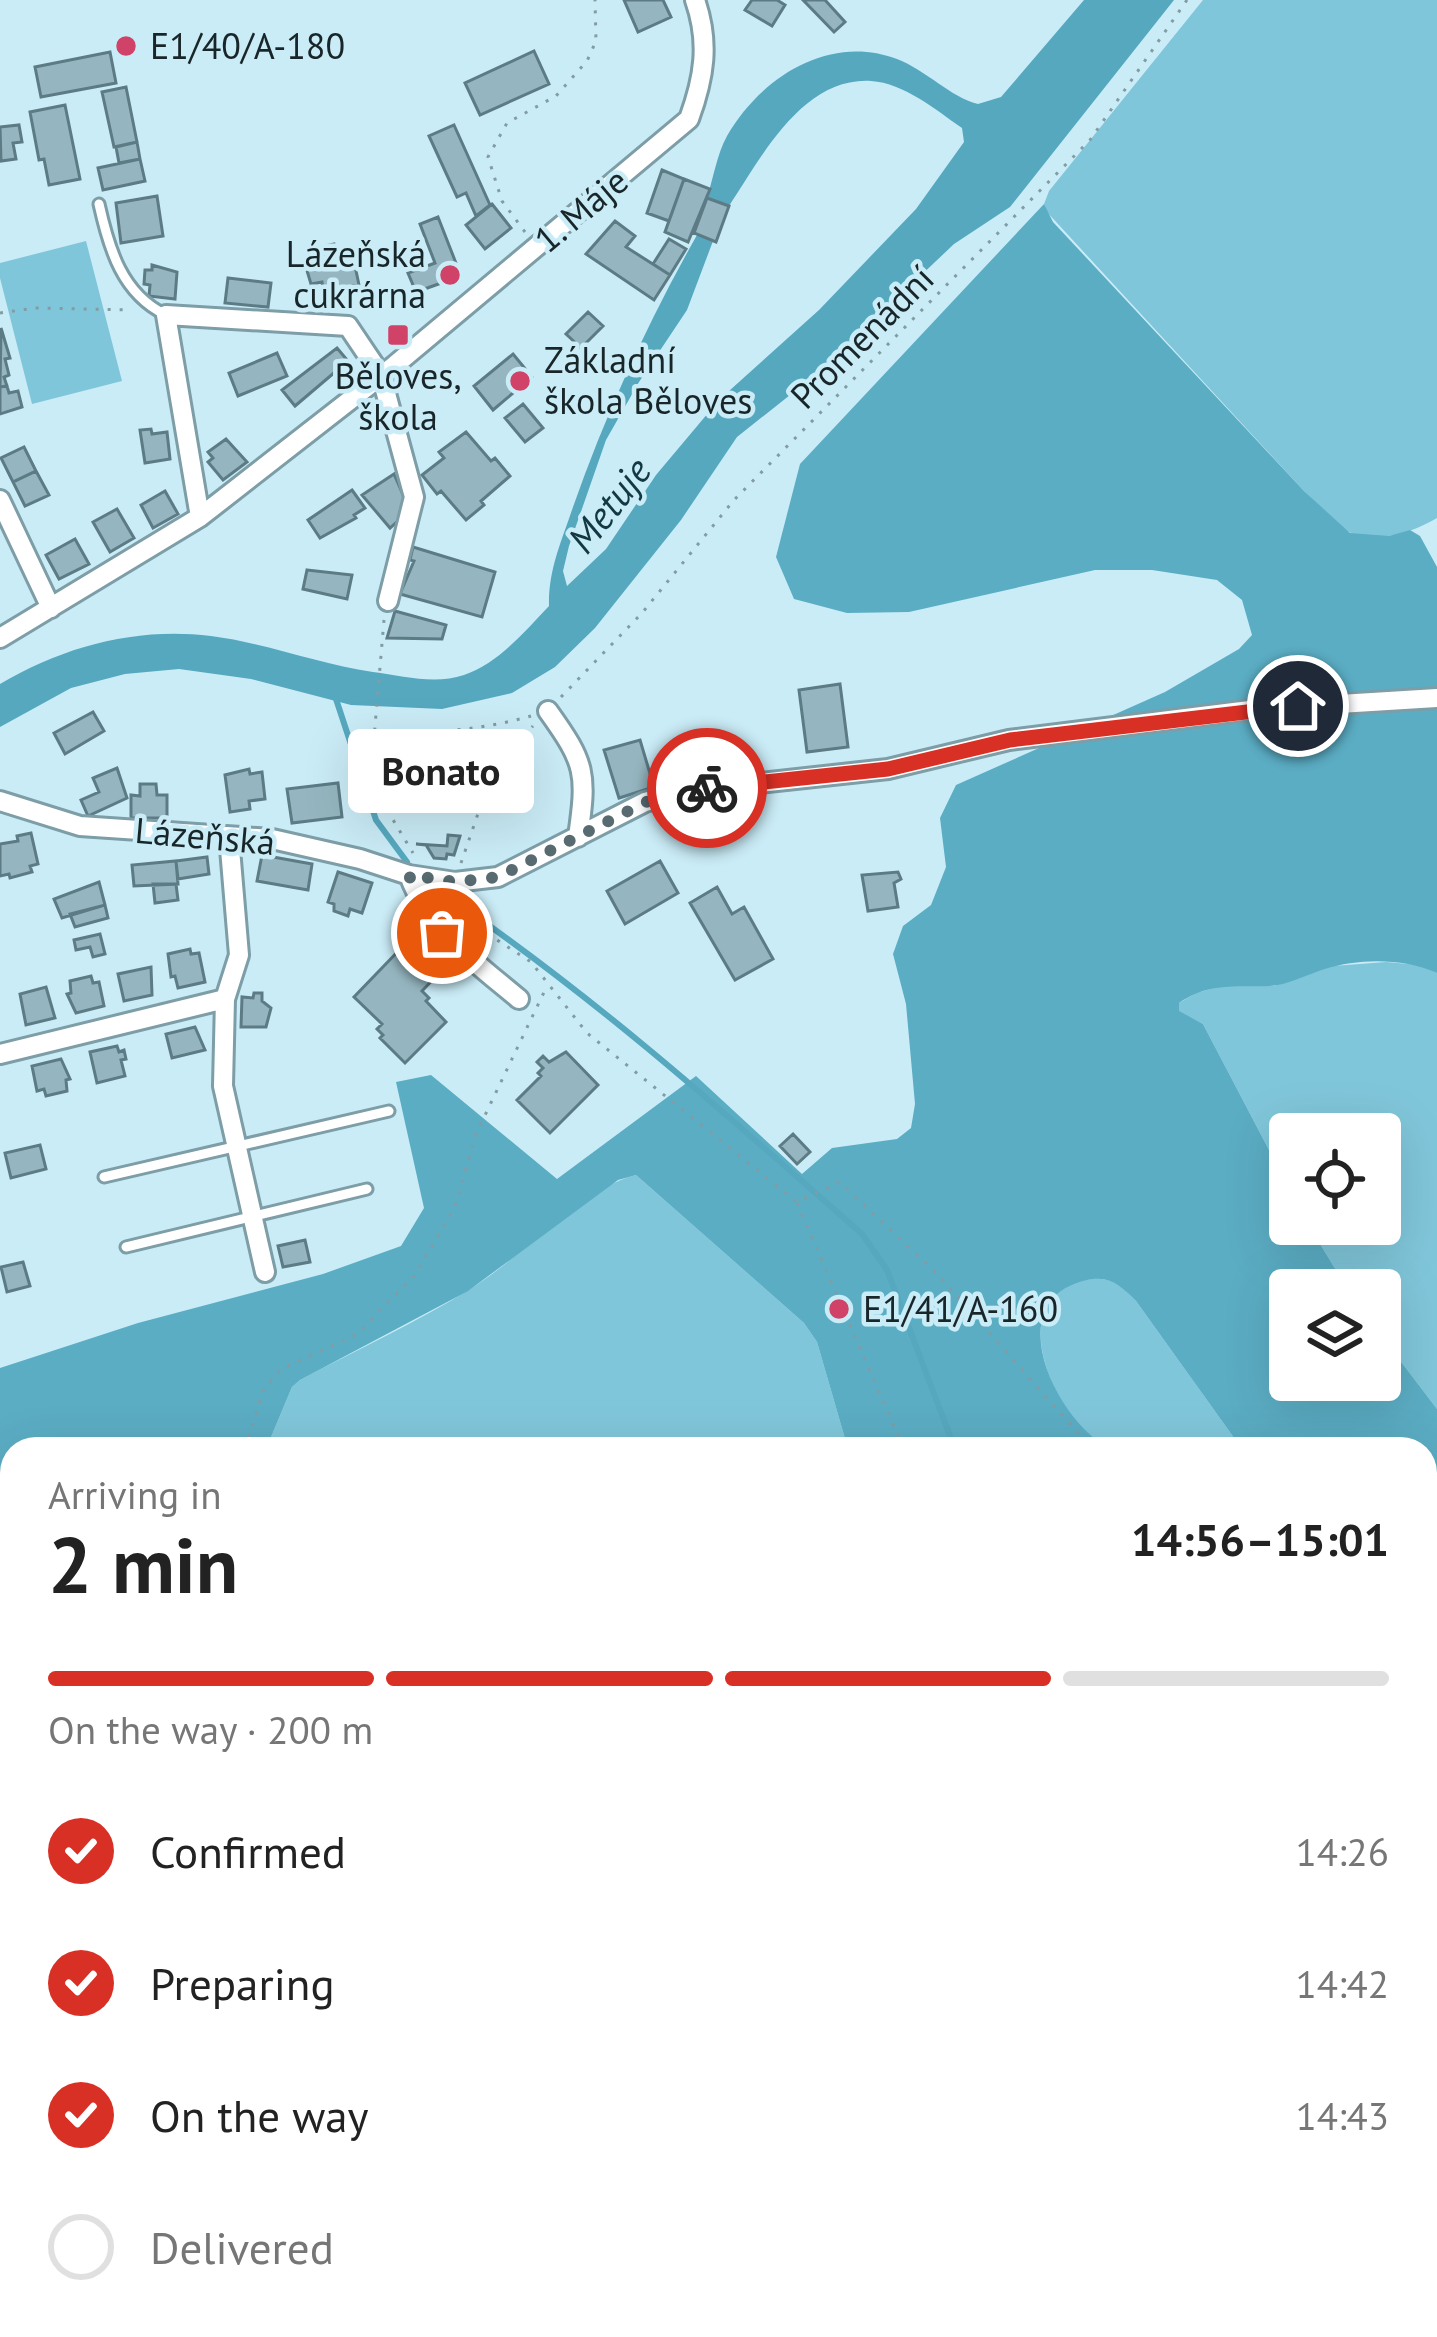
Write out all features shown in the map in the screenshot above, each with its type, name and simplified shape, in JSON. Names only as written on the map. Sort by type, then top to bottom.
[{"type":"street","name":"1. Máje","points":[[0,638],[200,517],[382,375],[689,119],[701,85],[706,46],[698,2]]},
{"type":"street","points":[[200,517],[166,315],[349,326],[382,375],[414,497],[388,601]]},
{"type":"street","points":[[0,500],[51,608]]},
{"type":"street","name":"Lázeňská","points":[[0,801],[80,826],[272,839],[455,882],[498,877],[646,802],[686,791],[888,769],[1010,740],[1258,709],[1437,698]]},
{"type":"street","points":[[548,711],[582,765],[586,782],[578,837]]},
{"type":"street","points":[[229,837],[239,955],[225,999],[223,1086],[265,1272]]},
{"type":"street","points":[[419,876],[420,904],[442,933],[519,1000]]},
{"type":"street","points":[[0,1054],[225,999]]},
{"type":"lane","points":[[99,204],[107,240],[129,286],[151,308],[166,315]]},
{"type":"lane","points":[[104,1177],[389,1112]]},
{"type":"lane","points":[[126,1247],[367,1189]]},
{"type":"path","points":[[537,248],[502,201],[488,158],[507,123],[556,96],[587,61],[596,41],[595,0]]},
{"type":"path","name":"Promenádní","points":[[455,882],[493,770],[642,613],[734,500],[1090,140],[1187,0]]},
{"type":"path","points":[[0,313],[35,308],[121,309],[166,315]]},
{"type":"path","points":[[381,635],[374,738],[383,803],[419,876]]},
{"type":"path","points":[[374,738],[384,733],[497,725],[548,711]]},
{"type":"path","points":[[453,911],[531,962],[587,1033],[796,1202],[899,1437]]},
{"type":"path","points":[[249,1437],[263,1391],[281,1370],[358,1334],[415,1275],[455,1207],[476,1134],[547,987]]},
{"type":"path","points":[[796,1202],[840,1182],[939,1276],[1080,1437]]},
{"type":"shaded area","points":[[1084,0],[1174,0],[1010,207],[954,244],[819,372],[737,437],[681,520],[595,628],[555,667],[512,693],[442,709],[351,705],[251,679],[179,669],[125,674],[71,688],[0,727],[0,684],[50,659],[128,637],[211,636],[419,679],[453,678],[489,663],[549,606],[556,555],[599,437],[697,235],[713,241],[687,310],[606,440],[569,546],[563,571],[567,586],[606,549],[656,475],[719,400],[819,310],[916,209],[964,142],[962,128],[907,92],[871,81],[846,83],[824,92],[786,124],[729,206],[707,198],[727,136],[758,96],[777,79],[822,57],[872,52],[908,64],[978,104],[1001,97]]},
{"type":"shaded area","points":[[1203,0],[1437,0],[1437,518],[1416,528],[1367,537],[1335,522],[1046,211],[1049,191]]},
{"type":"shaded area","points":[[1044,204],[1053,222],[1304,491],[1350,533],[1389,536],[1410,530],[1420,536],[1437,567],[1437,973],[1396,962],[1352,963],[1277,985],[1201,992],[1179,1003],[1179,1011],[1203,1024],[1269,1150],[1269,1245],[1321,1245],[1335,1269],[1269,1269],[1269,1401],[1401,1401],[1401,1362],[1437,1409],[1437,1437],[1233,1437],[1136,1301],[1114,1283],[1095,1279],[1060,1292],[1045,1311],[1040,1335],[1055,1388],[1093,1437],[845,1437],[817,1342],[804,1323],[636,1175],[618,1180],[468,1291],[300,1380],[292,1387],[271,1437],[0,1437],[0,1368],[138,1323],[323,1274],[401,1246],[424,1208],[396,1082],[431,1075],[557,1179],[696,1076],[802,1174],[832,1148],[897,1139],[911,1128],[915,1104],[906,1004],[893,954],[903,926],[931,905],[946,867],[940,818],[956,785],[1165,692],[1239,649],[1252,635],[1242,600],[1217,580],[1152,570],[1095,570],[909,612],[847,613],[794,599],[776,557],[800,464]]},
{"type":"shaded area","points":[[86,241],[122,381],[32,404],[0,263]]},
{"type":"shaded area","points":[[1386,962],[1420,965],[1437,973],[1437,1409],[1401,1362],[1401,1269],[1335,1269],[1321,1245],[1401,1245],[1401,1113],[1269,1113],[1269,1150],[1203,1024],[1179,1012],[1179,1003],[1196,993],[1232,983],[1274,986],[1333,966]]},
{"type":"shaded area","points":[[636,1175],[804,1323],[817,1342],[845,1437],[271,1437],[292,1387],[300,1380],[470,1289],[572,1209]]},
{"type":"shaded area","points":[[1097,1278],[1117,1282],[1136,1301],[1233,1437],[1093,1437],[1087,1433],[1056,1392],[1041,1341],[1042,1318],[1051,1298],[1070,1284]]},
{"type":"building","points":[[624,0],[663,0],[671,17],[638,32]]},
{"type":"building","points":[[752,0],[777,0],[785,5],[772,26],[745,10]]},
{"type":"building","points":[[803,0],[825,0],[845,22],[834,32]]},
{"type":"building","points":[[534,51],[549,84],[480,115],[465,83]]},
{"type":"building","points":[[110,52],[116,83],[41,97],[35,67]]},
{"type":"building","points":[[126,87],[137,142],[114,147],[102,92]]},
{"type":"building","points":[[65,105],[80,179],[49,185],[30,112]]},
{"type":"building","points":[[19,125],[22,142],[13,143],[16,159],[1,161],[0,127]]},
{"type":"building","points":[[454,125],[490,205],[476,216],[466,193],[457,197],[429,136]]},
{"type":"building","points":[[137,142],[140,159],[119,163],[116,147]]},
{"type":"building","points":[[140,159],[145,181],[103,190],[98,168]]},
{"type":"building","points":[[662,170],[684,179],[669,221],[647,213]]},
{"type":"building","points":[[684,179],[710,189],[688,242],[665,232]]},
{"type":"building","points":[[157,196],[163,236],[121,243],[116,203]]},
{"type":"building","points":[[707,198],[729,206],[716,242],[694,233]]},
{"type":"building","points":[[492,204],[511,228],[485,249],[466,225]]},
{"type":"building","points":[[438,217],[461,276],[416,292],[408,273],[435,263],[420,224]]},
{"type":"building","points":[[615,221],[635,236],[626,247],[670,275],[654,300],[586,254]]},
{"type":"building","points":[[669,239],[686,249],[670,275],[653,264]]},
{"type":"building","points":[[334,244],[338,264],[354,261],[359,285],[342,288],[344,296],[325,300],[322,282],[311,284],[305,264],[318,262],[315,248]]},
{"type":"building","points":[[152,265],[177,272],[175,299],[149,296],[145,270],[152,270]]},
{"type":"building","points":[[228,278],[271,283],[268,307],[225,303]]},
{"type":"building","points":[[588,312],[603,326],[581,348],[566,334]]},
{"type":"building","points":[[1,328],[10,358],[5,359],[7,386],[0,387]]},
{"type":"building","points":[[337,348],[348,361],[295,406],[282,390]]},
{"type":"building","points":[[277,353],[287,376],[238,396],[229,373]]},
{"type":"building","points":[[513,354],[532,377],[493,410],[474,386]]},
{"type":"building","points":[[7,386],[9,393],[18,391],[22,407],[0,414],[0,387]]},
{"type":"building","points":[[523,404],[543,428],[525,442],[505,418]]},
{"type":"building","points":[[151,429],[152,434],[167,432],[170,459],[145,463],[140,430]]},
{"type":"building","points":[[466,432],[510,476],[466,520],[422,475],[444,458],[439,452]]},
{"type":"building","points":[[226,439],[247,462],[223,480],[208,462],[213,458],[208,452]]},
{"type":"building","points":[[24,447],[36,471],[13,482],[1,458]]},
{"type":"building","points":[[36,471],[49,495],[25,506],[13,482]]},
{"type":"building","points":[[394,474],[404,497],[399,520],[390,528],[362,495]]},
{"type":"building","points":[[352,490],[365,508],[320,538],[308,520]]},
{"type":"building","points":[[165,491],[178,514],[153,528],[141,505]]},
{"type":"building","points":[[117,509],[134,538],[110,552],[93,522]]},
{"type":"building","points":[[75,539],[89,564],[59,579],[46,555]]},
{"type":"building","points":[[413,547],[495,572],[482,617],[400,594],[414,561],[410,560]]},
{"type":"building","points":[[307,570],[352,575],[347,599],[303,589]]},
{"type":"building","points":[[395,611],[446,625],[442,639],[387,638]]},
{"type":"building","points":[[840,684],[848,747],[807,752],[799,690]]},
{"type":"building","points":[[93,712],[104,731],[65,754],[54,733]]},
{"type":"building","points":[[492,733],[494,753],[416,760],[413,740]]},
{"type":"building","points":[[640,740],[654,787],[619,798],[604,750]]},
{"type":"building","points":[[414,750],[422,791],[388,796],[382,755]]},
{"type":"building","points":[[460,767],[463,785],[422,791],[420,773]]},
{"type":"building","points":[[117,768],[127,798],[88,816],[81,800],[99,792],[93,778]]},
{"type":"building","points":[[249,769],[250,774],[262,772],[265,799],[249,801],[250,809],[230,812],[225,775]]},
{"type":"building","points":[[338,783],[342,817],[292,823],[287,789]]},
{"type":"building","points":[[140,784],[156,784],[157,795],[167,795],[167,818],[131,818],[131,795],[140,796]]},
{"type":"building","points":[[31,833],[38,864],[30,866],[32,872],[0,876],[0,844]]},
{"type":"building","points":[[448,835],[460,836],[454,855],[447,854],[446,859],[434,858],[426,845],[416,844],[447,846]]},
{"type":"building","points":[[262,855],[312,864],[308,890],[257,881]]},
{"type":"building","points":[[207,857],[209,874],[178,879],[176,861]]},
{"type":"building","points":[[176,861],[178,884],[134,886],[132,865]]},
{"type":"building","points":[[660,861],[678,893],[625,924],[607,891]]},
{"type":"building","points":[[338,872],[372,883],[362,913],[350,909],[348,916],[334,911],[334,904],[328,902]]},
{"type":"building","points":[[898,872],[901,879],[894,883],[898,907],[868,911],[862,875]]},
{"type":"building","points":[[99,882],[105,905],[62,918],[54,899]]},
{"type":"building","points":[[153,884],[176,884],[178,900],[155,903]]},
{"type":"building","points":[[717,887],[732,914],[744,907],[773,959],[735,980],[690,903]]},
{"type":"building","points":[[105,905],[108,918],[75,927],[70,914]]},
{"type":"building","points":[[100,934],[105,954],[93,957],[90,947],[76,950],[74,940]]},
{"type":"building","points":[[419,939],[429,939],[429,949],[441,962],[443,969],[422,991],[446,1022],[405,1063],[380,1038],[383,1035],[377,1029],[382,1024],[354,997],[407,942],[412,946]]},
{"type":"building","points":[[190,949],[191,954],[199,953],[205,982],[178,988],[175,976],[171,977],[168,954]]},
{"type":"building","points":[[151,967],[152,995],[124,1001],[118,974]]},
{"type":"building","points":[[91,976],[93,983],[99,982],[104,1006],[76,1013],[67,994],[71,993],[70,981]]},
{"type":"building","points":[[46,987],[55,1018],[26,1025],[20,994]]},
{"type":"building","points":[[254,993],[262,993],[262,1001],[271,1008],[266,1027],[241,1027],[242,997],[253,998]]},
{"type":"building","points":[[195,1027],[205,1050],[172,1058],[166,1034]]},
{"type":"building","points":[[117,1046],[119,1052],[124,1050],[125,1076],[97,1083],[90,1052]]},
{"type":"building","points":[[566,1052],[598,1085],[550,1133],[517,1100],[541,1076],[538,1073],[543,1068],[537,1062],[543,1056],[549,1062]]},
{"type":"building","points":[[61,1059],[70,1079],[66,1080],[67,1091],[46,1096],[44,1089],[37,1091],[32,1066]]},
{"type":"building","points":[[793,1134],[810,1152],[797,1164],[780,1146]]},
{"type":"building","points":[[40,1145],[46,1169],[11,1178],[5,1153]]},
{"type":"building","points":[[305,1240],[310,1262],[283,1267],[278,1246]]},
{"type":"building","points":[[23,1262],[30,1286],[7,1292],[1,1267]]},
{"type":"waterway","points":[[335,696],[376,820],[407,862]]},
{"type":"waterway","points":[[441,892],[605,1013],[862,1234],[887,1270],[950,1437]]},
{"type":"way so far","points":[[442,933],[420,904],[409,875],[455,882],[498,877],[646,802],[707,788]]},
{"type":"place","name":"E1/40/A-180","points":[[126,46]]},
{"type":"place","name":"Lázeňská cukrárna","points":[[450,275]]},
{"type":"place","name":"Běloves, škola","points":[[398,335]]},
{"type":"place","name":"Základní škola Běloves","points":[[520,381]]},
{"type":"place","name":"Bonato","points":[[442,933]]},
{"type":"place","name":"E1/41/A-160","points":[[839,1309]]},
{"type":"route","points":[[707,788],[888,769],[1010,740],[1298,706]]},
{"type":"water label","name":"Metuje","points":[[609,505]]}]
